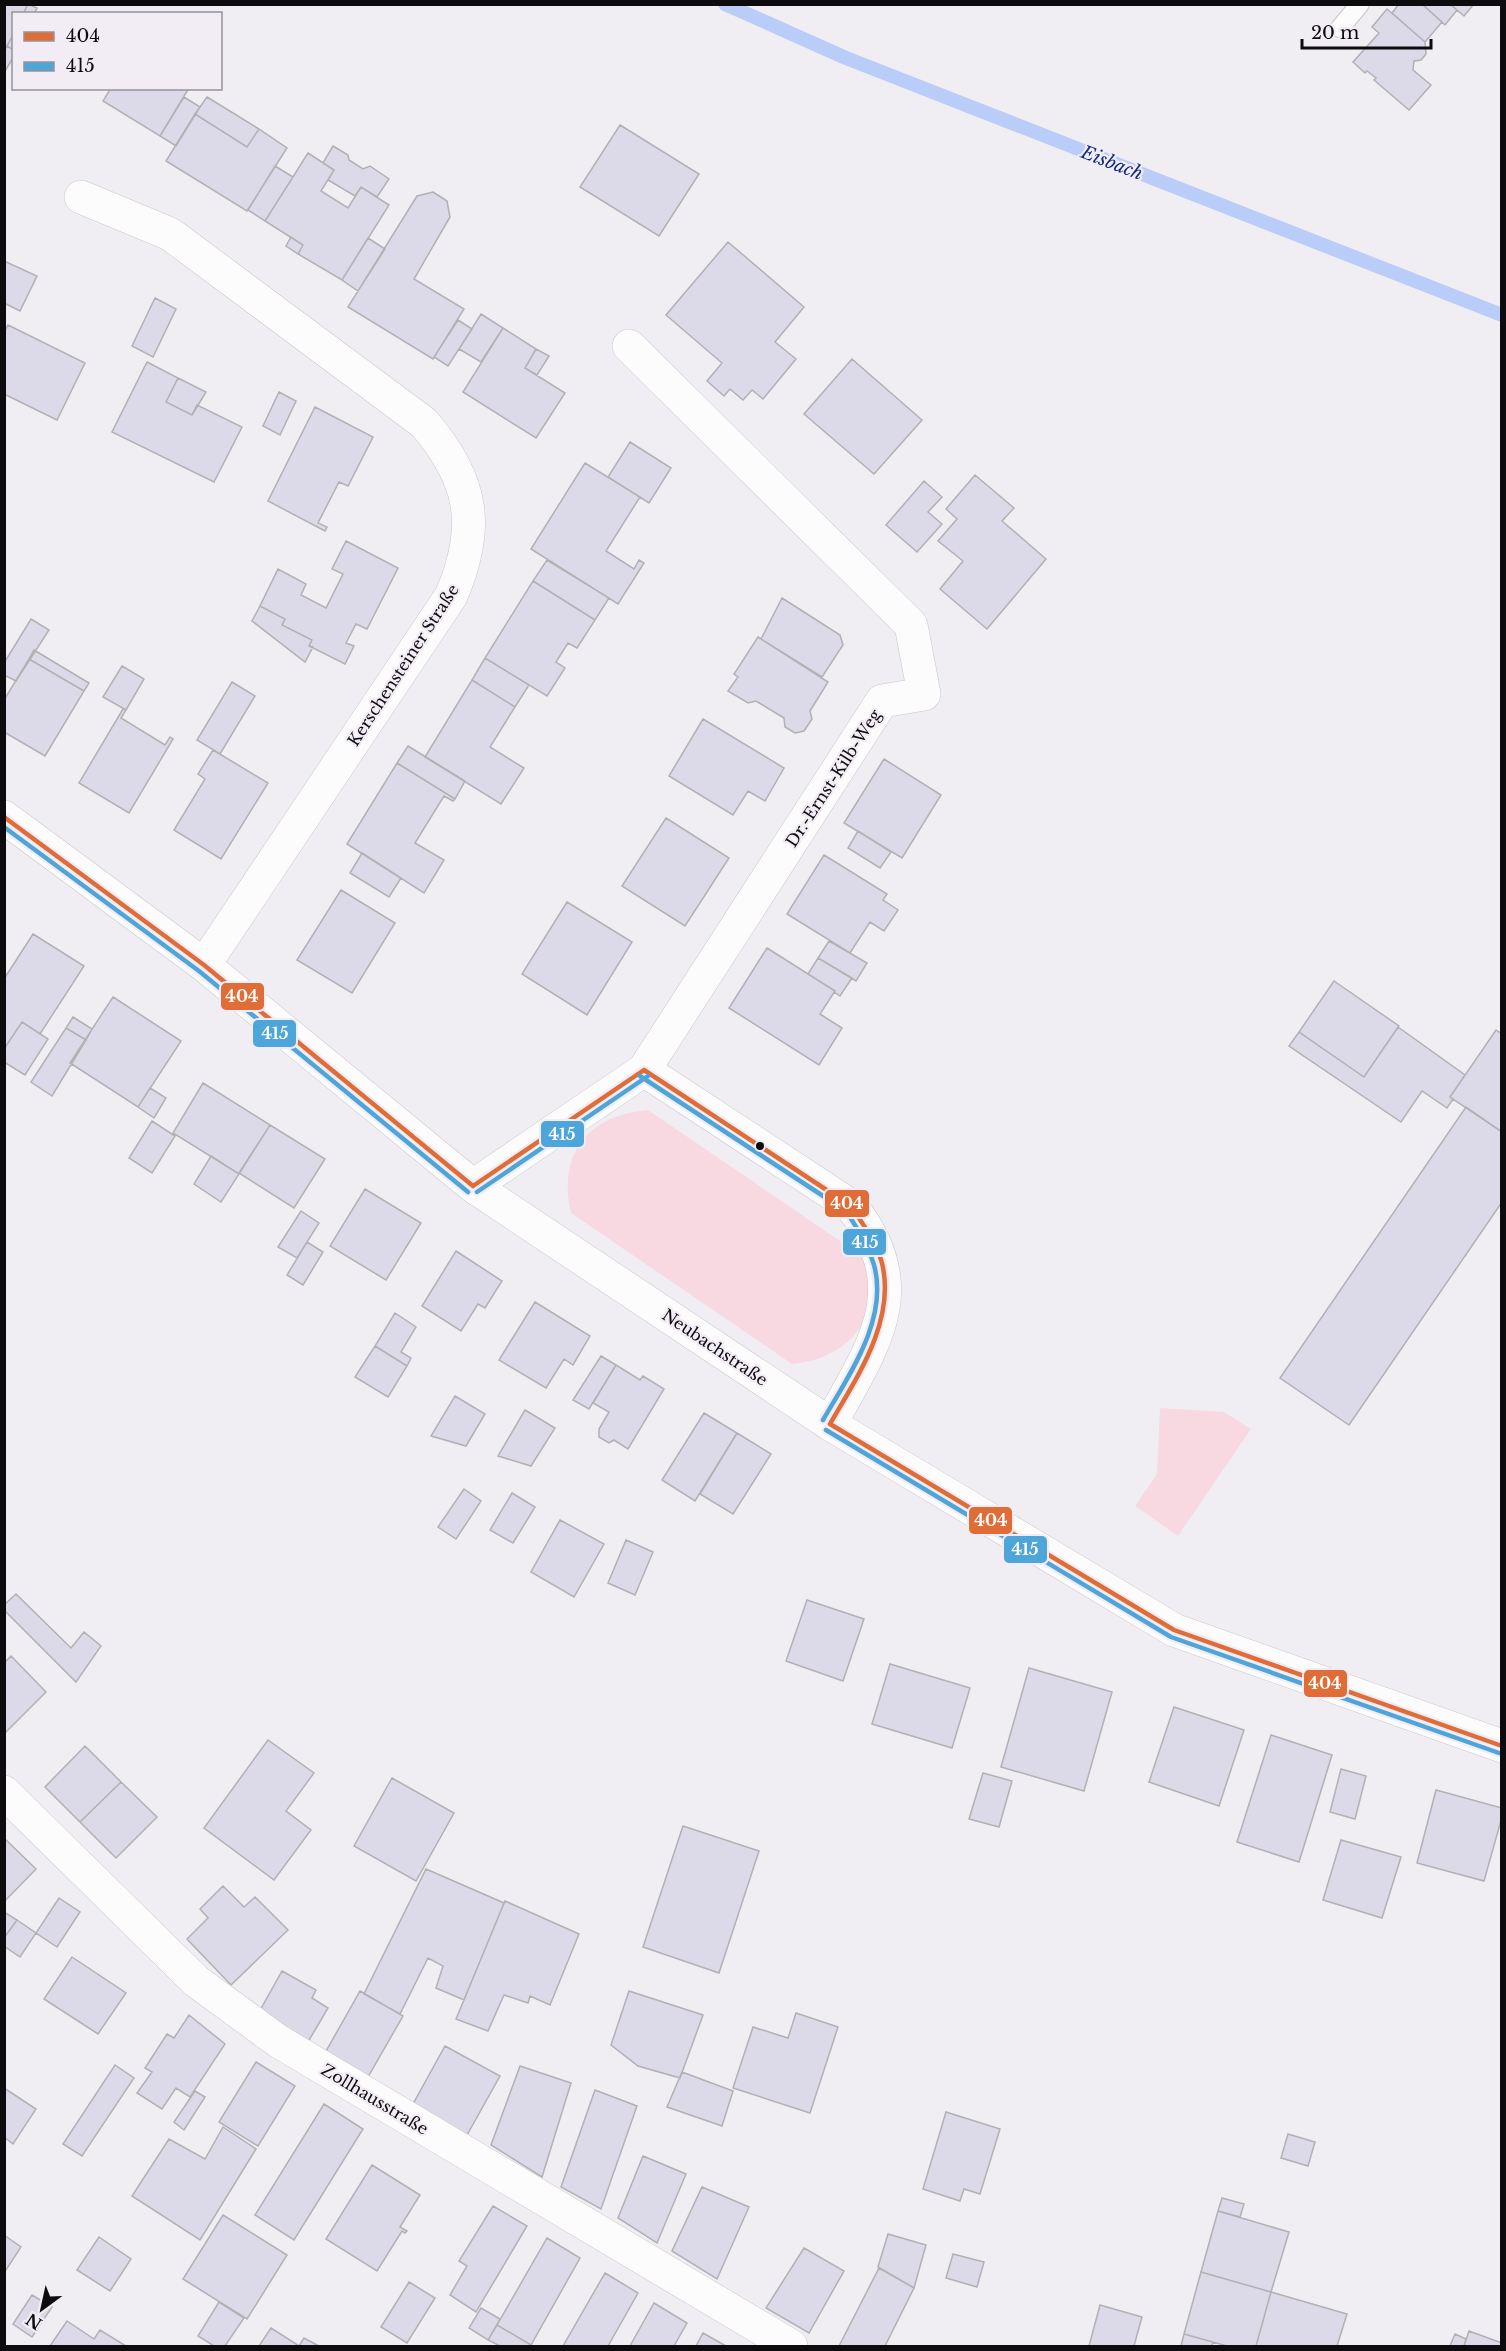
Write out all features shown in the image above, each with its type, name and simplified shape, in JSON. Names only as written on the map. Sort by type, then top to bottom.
[{"type":"street","name":"Kerschensteiner Straße","points":[[81,197],[170,234],[424,423],[442,444],[456,467],[465,494],[469,520],[468,546],[451,596],[204,965]]},
{"type":"street","name":"Dr.-Ernst-Kilb-Weg","points":[[473,1186],[644,1070],[882,701],[924,694],[911,625],[629,346]]},
{"type":"street","name":"Neubachstraße","points":[[4,817],[204,965],[473,1186],[830,1424],[1174,1630],[1502,1746]]},
{"type":"street","points":[[644,1070],[851,1206],[864,1222],[874,1241],[885,1282],[885,1303],[881,1324],[873,1345],[830,1424]]},
{"type":"street","name":"Zollhausstraße","points":[[4,1792],[196,1981],[278,2041],[791,2346]]},
{"type":"lane","points":[[1340,28],[1360,4]]},
{"type":"shaded area","points":[[648,1110],[865,1258],[869,1291],[866,1315],[860,1327],[843,1346],[819,1358],[792,1364],[571,1213],[568,1192],[569,1173],[573,1156],[582,1141],[594,1129],[609,1120],[627,1113]]},
{"type":"shaded area","points":[[1160,1408],[1224,1412],[1251,1429],[1178,1536],[1135,1506],[1157,1474]]},
{"type":"building","points":[[4,4],[28,4],[24,12],[12,12],[12,37],[7,46],[4,45]]},
{"type":"building","points":[[28,4],[37,8],[35,12],[24,12]]},
{"type":"building","points":[[1399,4],[1422,4],[1442,22],[1425,42],[1392,13]]},
{"type":"building","points":[[1422,4],[1450,4],[1457,10],[1445,25]]},
{"type":"building","points":[[1450,4],[1474,4],[1464,16]]},
{"type":"building","points":[[1387,9],[1425,42],[1426,54],[1421,60],[1414,61],[1413,70],[1431,85],[1409,110],[1374,80],[1376,78],[1367,71],[1365,73],[1353,62],[1379,33],[1372,27]]},
{"type":"building","points":[[12,37],[12,49],[7,46]]},
{"type":"building","points":[[7,46],[12,49],[12,59],[4,73],[4,51]]},
{"type":"building","points":[[110,90],[188,90],[160,136],[103,101]]},
{"type":"building","points":[[184,97],[200,107],[176,146],[160,136]]},
{"type":"building","points":[[207,97],[259,129],[247,147],[195,114]]},
{"type":"building","points":[[195,114],[247,147],[259,129],[287,148],[247,211],[166,161]]},
{"type":"building","points":[[620,125],[699,174],[659,236],[580,187]]},
{"type":"building","points":[[333,146],[348,155],[349,160],[363,169],[370,166],[389,179],[377,197],[361,187],[355,196],[328,180],[334,170],[323,163]]},
{"type":"building","points":[[308,153],[334,170],[321,191],[348,208],[361,187],[389,205],[342,280],[298,254],[303,245],[265,221]]},
{"type":"building","points":[[275,166],[293,177],[265,221],[248,210]]},
{"type":"building","points":[[433,192],[447,201],[450,217],[414,279],[464,309],[433,359],[348,307],[417,196]]},
{"type":"building","points":[[291,237],[303,245],[298,254],[286,246]]},
{"type":"building","points":[[368,238],[385,249],[358,291],[342,280]]},
{"type":"building","points":[[728,242],[804,307],[775,342],[796,359],[763,399],[752,390],[743,400],[730,389],[724,396],[707,381],[722,363],[666,315]]},
{"type":"building","points":[[4,261],[37,276],[20,311],[4,303]]},
{"type":"building","points":[[155,298],[176,309],[153,357],[132,346]]},
{"type":"building","points":[[481,314],[503,328],[481,362],[459,349]]},
{"type":"building","points":[[458,320],[472,329],[448,366],[434,357]]},
{"type":"building","points":[[8,325],[85,363],[57,420],[4,394],[4,333]]},
{"type":"building","points":[[503,328],[536,349],[525,368],[565,393],[536,438],[463,392]]},
{"type":"building","points":[[536,349],[549,356],[537,375],[525,368]]},
{"type":"building","points":[[852,359],[922,420],[874,474],[804,414]]},
{"type":"building","points":[[147,362],[178,378],[166,402],[192,415],[197,405],[242,427],[214,482],[112,432]]},
{"type":"building","points":[[178,378],[206,392],[192,415],[166,402]]},
{"type":"building","points":[[279,392],[296,401],[280,435],[263,426]]},
{"type":"building","points":[[315,407],[373,437],[348,486],[339,482],[318,523],[327,527],[325,531],[268,501]]},
{"type":"building","points":[[630,442],[671,468],[649,503],[608,477]]},
{"type":"building","points":[[585,463],[640,497],[606,551],[634,569],[639,560],[644,563],[618,604],[531,549]]},
{"type":"building","points":[[975,475],[1014,508],[1002,521],[1046,559],[987,629],[940,589],[963,561],[938,541],[957,519],[946,509]]},
{"type":"building","points":[[924,481],[942,497],[928,512],[942,524],[917,552],[886,525]]},
{"type":"building","points":[[346,541],[398,568],[367,629],[356,624],[346,643],[354,646],[345,664],[309,646],[312,640],[282,625],[285,619],[260,606],[278,569],[306,584],[301,595],[326,608],[343,574],[332,569]]},
{"type":"building","points":[[547,560],[609,598],[595,620],[533,581]]},
{"type":"building","points":[[533,581],[595,620],[577,648],[568,643],[556,662],[565,668],[547,696],[485,658]]},
{"type":"building","points":[[782,598],[840,635],[843,645],[822,677],[761,639]]},
{"type":"building","points":[[260,606],[285,619],[282,625],[312,640],[309,646],[313,647],[305,662],[252,621]]},
{"type":"building","points":[[31,619],[49,630],[16,681],[4,675],[4,663]]},
{"type":"building","points":[[758,637],[828,682],[810,711],[812,719],[804,731],[795,733],[785,727],[784,718],[756,701],[748,703],[728,691],[738,677],[734,674]]},
{"type":"building","points":[[34,650],[89,683],[84,691],[29,659]]},
{"type":"building","points":[[485,658],[529,685],[515,707],[472,680]]},
{"type":"building","points":[[29,659],[84,691],[45,756],[4,732],[4,700]]},
{"type":"building","points":[[122,666],[144,679],[126,710],[103,697]]},
{"type":"building","points":[[472,680],[515,707],[490,747],[524,768],[501,804],[425,757]]},
{"type":"building","points":[[232,682],[255,696],[220,754],[197,740]]},
{"type":"building","points":[[123,709],[126,710],[121,718],[165,745],[170,737],[173,739],[129,813],[79,783]]},
{"type":"building","points":[[703,719],[784,768],[765,801],[748,791],[733,815],[669,776]]},
{"type":"building","points":[[408,746],[465,781],[455,799],[397,763]]},
{"type":"building","points":[[213,750],[268,783],[221,859],[174,830],[205,779],[198,774]]},
{"type":"building","points":[[884,759],[941,795],[902,858],[844,823]]},
{"type":"building","points":[[397,763],[455,799],[453,801],[444,796],[415,843],[444,860],[424,893],[347,844]]},
{"type":"building","points":[[666,818],[729,858],[685,926],[622,886]]},
{"type":"building","points":[[858,831],[891,852],[880,868],[848,848]]},
{"type":"building","points":[[362,853],[401,878],[389,897],[350,873]]},
{"type":"building","points":[[824,855],[887,894],[883,900],[898,910],[884,931],[870,922],[850,953],[787,914]]},
{"type":"building","points":[[341,890],[395,923],[352,993],[297,960]]},
{"type":"building","points":[[567,902],[632,942],[587,1015],[522,974]]},
{"type":"building","points":[[33,934],[84,966],[40,1034],[22,1022],[4,1049],[4,979]]},
{"type":"building","points":[[829,941],[867,963],[856,981],[818,958]]},
{"type":"building","points":[[767,948],[835,991],[820,1014],[842,1028],[819,1065],[729,1008]]},
{"type":"building","points":[[818,958],[852,978],[840,996],[808,974]]},
{"type":"building","points":[[1334,981],[1399,1026],[1364,1077],[1299,1032]]},
{"type":"building","points":[[113,997],[181,1041],[138,1107],[70,1063]]},
{"type":"building","points":[[73,1017],[92,1029],[86,1040],[66,1028]]},
{"type":"building","points":[[22,1022],[48,1039],[25,1075],[4,1062],[4,1049]]},
{"type":"building","points":[[1398,1027],[1465,1075],[1450,1097],[1453,1099],[1447,1108],[1422,1091],[1401,1122],[1289,1046],[1299,1032],[1364,1077]]},
{"type":"building","points":[[66,1028],[86,1040],[52,1096],[31,1082]]},
{"type":"building","points":[[1496,1030],[1502,1034],[1502,1132],[1450,1097]]},
{"type":"building","points":[[203,1083],[270,1125],[239,1174],[173,1133]]},
{"type":"building","points":[[150,1088],[166,1098],[154,1118],[138,1107]]},
{"type":"building","points":[[1466,1107],[1502,1132],[1502,1202],[1349,1425],[1280,1378]]},
{"type":"building","points":[[152,1121],[175,1136],[152,1173],[129,1158]]},
{"type":"building","points":[[270,1125],[325,1159],[294,1208],[239,1173]]},
{"type":"building","points":[[211,1156],[239,1174],[221,1202],[194,1184]]},
{"type":"building","points":[[365,1189],[421,1223],[386,1280],[330,1246]]},
{"type":"building","points":[[301,1211],[319,1223],[297,1258],[278,1247]]},
{"type":"building","points":[[307,1242],[323,1252],[303,1285],[287,1275]]},
{"type":"building","points":[[456,1251],[502,1281],[485,1308],[478,1304],[461,1331],[422,1306]]},
{"type":"building","points":[[535,1302],[590,1336],[573,1365],[564,1359],[546,1388],[499,1360]]},
{"type":"building","points":[[395,1313],[416,1327],[401,1352],[411,1358],[407,1366],[375,1346]]},
{"type":"building","points":[[375,1346],[407,1366],[388,1397],[355,1377]]},
{"type":"building","points":[[601,1356],[616,1365],[589,1409],[573,1400]]},
{"type":"building","points":[[616,1365],[640,1380],[643,1376],[664,1389],[628,1449],[614,1440],[609,1443],[599,1437],[599,1429],[609,1412],[593,1403]]},
{"type":"building","points":[[455,1396],[485,1414],[466,1446],[431,1436]]},
{"type":"building","points":[[525,1410],[555,1428],[531,1466],[498,1456]]},
{"type":"building","points":[[704,1413],[737,1433],[695,1501],[662,1480]]},
{"type":"building","points":[[737,1433],[771,1454],[733,1514],[700,1494]]},
{"type":"building","points":[[464,1489],[481,1501],[456,1539],[438,1527]]},
{"type":"building","points":[[512,1493],[535,1507],[513,1543],[490,1530]]},
{"type":"building","points":[[560,1520],[604,1544],[574,1597],[531,1572]]},
{"type":"building","points":[[626,1540],[653,1552],[635,1595],[608,1583]]},
{"type":"building","points":[[16,1594],[71,1648],[84,1632],[101,1646],[76,1682],[4,1610],[4,1605]]},
{"type":"building","points":[[807,1600],[864,1619],[843,1681],[786,1661]]},
{"type":"building","points":[[11,1656],[46,1692],[4,1734],[4,1663]]},
{"type":"building","points":[[890,1664],[970,1688],[952,1748],[872,1724]]},
{"type":"building","points":[[1029,1668],[1112,1692],[1084,1791],[1001,1767]]},
{"type":"building","points":[[1174,1707],[1244,1730],[1219,1806],[1149,1782]]},
{"type":"building","points":[[1271,1735],[1332,1755],[1299,1862],[1237,1842]]},
{"type":"building","points":[[268,1740],[314,1773],[286,1811],[311,1830],[274,1880],[204,1828]]},
{"type":"building","points":[[85,1746],[121,1782],[80,1822],[45,1787]]},
{"type":"building","points":[[1341,1769],[1366,1776],[1355,1819],[1330,1812]]},
{"type":"building","points":[[983,1773],[1012,1781],[999,1827],[969,1819]]},
{"type":"building","points":[[392,1778],[454,1813],[416,1881],[354,1846]]},
{"type":"building","points":[[121,1782],[157,1817],[116,1858],[80,1822]]},
{"type":"building","points":[[1436,1790],[1502,1808],[1502,1817],[1484,1881],[1417,1863]]},
{"type":"building","points":[[683,1826],[759,1851],[719,1973],[643,1947]]},
{"type":"building","points":[[4,1838],[36,1869],[4,1902]]},
{"type":"building","points":[[1341,1840],[1401,1857],[1382,1918],[1323,1900]]},
{"type":"building","points":[[426,1869],[504,1903],[464,2000],[436,1988],[443,1966],[428,1958],[400,2014],[364,1994]]},
{"type":"building","points":[[223,1886],[244,1907],[255,1897],[288,1930],[231,1985],[187,1939],[208,1918],[200,1909]]},
{"type":"building","points":[[59,1898],[80,1912],[57,1947],[36,1933]]},
{"type":"building","points":[[505,1901],[579,1934],[550,2005],[530,1996],[528,2003],[504,1995],[488,2031],[456,2019]]},
{"type":"building","points":[[4,1912],[17,1920],[4,1938]]},
{"type":"building","points":[[17,1920],[36,1933],[20,1957],[4,1946],[4,1938]]},
{"type":"building","points":[[72,1957],[126,1993],[98,2034],[44,1999]]},
{"type":"building","points":[[282,1971],[316,1990],[312,1998],[328,2008],[308,2042],[258,2014]]},
{"type":"building","points":[[360,1991],[403,2016],[368,2077],[325,2053]]},
{"type":"building","points":[[629,1991],[703,2015],[680,2078],[638,2066],[611,2045]]},
{"type":"building","points":[[796,2013],[838,2027],[810,2113],[733,2088],[753,2027],[788,2038]]},
{"type":"building","points":[[189,2015],[225,2044],[190,2097],[176,2088],[162,2109],[137,2093],[152,2072],[145,2068],[167,2034],[174,2038]]},
{"type":"building","points":[[445,2046],[500,2076],[467,2135],[413,2104]]},
{"type":"building","points":[[256,2062],[295,2086],[258,2146],[219,2122]]},
{"type":"building","points":[[115,2065],[134,2078],[82,2156],[63,2144]]},
{"type":"building","points":[[520,2066],[571,2083],[542,2177],[491,2145]]},
{"type":"building","points":[[682,2072],[733,2091],[722,2126],[667,2107]]},
{"type":"building","points":[[4,2088],[36,2109],[13,2144],[4,2137]]},
{"type":"building","points":[[595,2090],[637,2106],[601,2209],[561,2187]]},
{"type":"building","points":[[195,2091],[205,2097],[184,2130],[174,2122]]},
{"type":"building","points":[[324,2104],[363,2129],[294,2240],[255,2215]]},
{"type":"building","points":[[946,2112],[1000,2129],[980,2194],[964,2189],[960,2201],[923,2189]]},
{"type":"building","points":[[223,2127],[256,2149],[200,2240],[132,2196],[169,2139],[205,2159]]},
{"type":"building","points":[[1288,2134],[1315,2142],[1308,2166],[1281,2158]]},
{"type":"building","points":[[643,2156],[686,2174],[657,2243],[618,2218]]},
{"type":"building","points":[[372,2165],[420,2195],[400,2227],[407,2231],[405,2233],[402,2231],[377,2271],[326,2239]]},
{"type":"building","points":[[702,2187],[749,2207],[717,2279],[672,2251]]},
{"type":"building","points":[[1222,2198],[1244,2204],[1240,2217],[1218,2211]]},
{"type":"building","points":[[493,2206],[527,2226],[476,2312],[450,2295],[467,2266],[459,2261]]},
{"type":"building","points":[[1218,2211],[1289,2232],[1271,2292],[1201,2272]]},
{"type":"building","points":[[223,2215],[287,2255],[247,2319],[183,2279]]},
{"type":"building","points":[[888,2234],[926,2245],[914,2288],[878,2267]]},
{"type":"building","points":[[4,2235],[21,2247],[4,2273]]},
{"type":"building","points":[[99,2237],[131,2259],[110,2291],[77,2270]]},
{"type":"building","points":[[547,2238],[580,2258],[531,2345],[497,2325]]},
{"type":"building","points":[[804,2248],[844,2271],[809,2333],[766,2308]]},
{"type":"building","points":[[953,2254],[984,2262],[977,2287],[946,2278]]},
{"type":"building","points":[[879,2268],[914,2288],[885,2346],[839,2346]]},
{"type":"building","points":[[1201,2272],[1271,2292],[1256,2346],[1227,2346],[1184,2334]]},
{"type":"building","points":[[605,2273],[638,2293],[608,2346],[563,2346]]},
{"type":"building","points":[[409,2282],[435,2298],[407,2343],[381,2327]]},
{"type":"building","points":[[1271,2292],[1347,2314],[1337,2346],[1256,2346]]},
{"type":"building","points":[[32,2295],[52,2307],[32,2337],[13,2324]]},
{"type":"building","points":[[219,2302],[244,2318],[225,2346],[214,2346],[198,2336]]},
{"type":"building","points":[[654,2303],[687,2323],[674,2346],[630,2346]]},
{"type":"building","points":[[1100,2305],[1142,2317],[1134,2346],[1089,2346]]},
{"type":"building","points":[[481,2308],[500,2319],[488,2340],[469,2328]]},
{"type":"building","points":[[67,2321],[94,2339],[100,2330],[126,2346],[50,2346]]},
{"type":"building","points":[[497,2325],[531,2345],[500,2346],[488,2340]]},
{"type":"building","points":[[271,2328],[299,2346],[259,2346]]},
{"type":"building","points":[[1469,2331],[1502,2343],[1502,2346],[1464,2346]]},
{"type":"building","points":[[703,2333],[726,2346],[696,2346]]},
{"type":"building","points":[[1184,2334],[1213,2342],[1212,2346],[1181,2346]]},
{"type":"building","points":[[1455,2334],[1466,2339],[1464,2346],[1450,2346]]},
{"type":"building","points":[[304,2338],[319,2346],[299,2346]]},
{"type":"waterway","name":"Eisbach","points":[[725,4],[846,58],[1502,315]]},
{"type":"transit line","name":"404","points":[[4,817],[204,965],[473,1186]]},
{"type":"transit line","name":"415","points":[[4,827],[199,971],[468,1192]]},
{"type":"transit line","name":"404","points":[[644,1070],[851,1206],[873,1240],[882,1263],[885,1285],[884,1306],[879,1327],[862,1368],[830,1424]]},
{"type":"transit line","name":"404","points":[[473,1186],[644,1070]]},
{"type":"transit line","name":"415","points":[[640,1076],[846,1211],[862,1237],[874,1265],[877,1285],[876,1306],[864,1346],[823,1420]]},
{"type":"transit line","name":"415","points":[[477,1192],[648,1076]]},
{"type":"transit line","name":"404","points":[[830,1424],[1174,1630],[1502,1746]]},
{"type":"transit line","name":"415","points":[[826,1430],[1171,1637],[1499,1753]]}]
